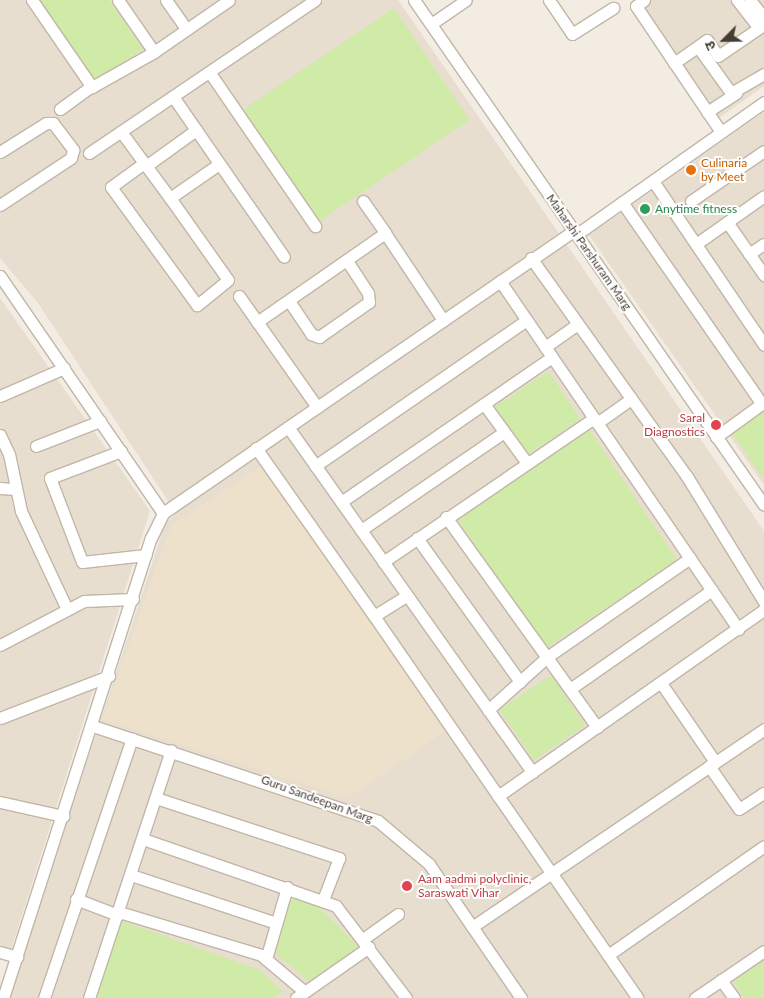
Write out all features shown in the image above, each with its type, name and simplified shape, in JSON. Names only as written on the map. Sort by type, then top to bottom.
[{"type":"street","points":[[32,0],[92,86]]},
{"type":"street","points":[[118,0],[154,52]]},
{"type":"street","points":[[166,0],[186,29]]},
{"type":"street","points":[[60,109],[92,86],[154,52],[186,29],[215,4],[229,0]]},
{"type":"street","points":[[89,154],[210,73],[302,4],[315,0]]},
{"type":"street","name":"Maharshi Parshuram Marg","points":[[414,0],[764,505]]},
{"type":"street","points":[[431,24],[466,0]]},
{"type":"street","points":[[549,0],[572,34],[613,8]]},
{"type":"street","points":[[644,0],[636,6],[721,132]]},
{"type":"street","points":[[674,63],[707,40],[718,56],[759,28],[737,0]]},
{"type":"street","points":[[750,0],[764,18]]},
{"type":"street","points":[[698,47],[728,89],[736,93]]},
{"type":"street","points":[[210,73],[316,226]]},
{"type":"street","points":[[708,112],[764,74]]},
{"type":"street","points":[[174,98],[284,257]]},
{"type":"street","points":[[3,998],[93,726],[146,556],[163,513],[531,258],[622,202],[764,102]]},
{"type":"street","points":[[0,152],[46,123],[53,123],[73,150],[71,158],[0,205]]},
{"type":"street","points":[[122,132],[145,164],[170,198],[228,280],[197,305],[111,187],[145,164],[196,130]]},
{"type":"street","points":[[691,201],[764,151]]},
{"type":"street","points":[[170,198],[219,164]]},
{"type":"street","points":[[653,181],[764,345]]},
{"type":"street","points":[[696,244],[764,196]]},
{"type":"street","points":[[363,201],[443,320]]},
{"type":"street","points":[[622,202],[763,403],[716,437]]},
{"type":"street","points":[[727,222],[764,275]]},
{"type":"street","points":[[257,322],[385,233]]},
{"type":"street","points":[[749,254],[764,244]]},
{"type":"street","points":[[531,258],[686,475],[764,602]]},
{"type":"street","points":[[288,301],[311,334],[319,337],[369,302],[368,293],[347,260]]},
{"type":"street","points":[[0,276],[163,513]]},
{"type":"street","points":[[500,281],[738,629]]},
{"type":"street","points":[[239,296],[317,407]]},
{"type":"street","points":[[315,466],[527,320]]},
{"type":"street","points":[[545,347],[578,324]]},
{"type":"street","points":[[341,502],[552,357]]},
{"type":"street","points":[[0,396],[64,368]]},
{"type":"street","points":[[383,562],[527,463],[631,399]]},
{"type":"street","points":[[484,404],[527,463]]},
{"type":"street","points":[[36,446],[100,421]]},
{"type":"street","points":[[288,427],[532,772]]},
{"type":"street","points":[[361,530],[504,432]]},
{"type":"street","points":[[0,435],[24,518],[67,609]]},
{"type":"street","points":[[256,448],[638,998]]},
{"type":"street","points":[[121,451],[50,478],[82,562],[146,556]]},
{"type":"street","points":[[0,488],[16,489]]},
{"type":"street","points":[[446,517],[597,727]]},
{"type":"street","points":[[417,538],[520,682]]},
{"type":"street","points":[[488,710],[548,658],[690,558]]},
{"type":"street","points":[[570,689],[712,590]]},
{"type":"street","points":[[374,616],[407,595]]},
{"type":"street","points":[[0,644],[84,601],[133,599]]},
{"type":"street","points":[[498,796],[764,610]]},
{"type":"street","points":[[0,718],[109,676]]},
{"type":"street","points":[[661,683],[739,809],[764,792]]},
{"type":"street","name":"Guru Sandeepan Marg","points":[[93,726],[171,750],[378,821],[430,864],[521,998]]},
{"type":"street","points":[[472,927],[764,729]]},
{"type":"street","points":[[44,998],[132,738]]},
{"type":"street","points":[[89,998],[171,750]]},
{"type":"street","points":[[156,798],[339,858],[323,900]]},
{"type":"street","points":[[0,802],[63,816]]},
{"type":"street","points":[[143,839],[287,887],[336,906],[406,998]]},
{"type":"street","points":[[608,955],[764,846]]},
{"type":"street","points":[[131,875],[276,923]]},
{"type":"street","points":[[266,959],[287,887]]},
{"type":"street","points":[[76,900],[266,959],[300,995],[366,943],[398,914]]},
{"type":"street","points":[[695,998],[764,951]]},
{"type":"street","points":[[0,952],[16,957]]},
{"type":"street","points":[[721,980],[734,998]]},
{"type":"shaded area","points":[[0,0],[398,0],[764,531],[764,998],[9,998],[165,524],[176,513],[38,303],[0,258]]},
{"type":"shaded area","points":[[645,0],[764,0],[764,86],[712,123],[632,8]]},
{"type":"shaded area","points":[[764,112],[764,485],[589,235]]},
{"type":"shaded area","points":[[0,298],[150,511],[11,950],[0,948]]},
{"type":"shaded area","points":[[261,466],[447,730],[348,798],[102,720],[171,526]]},
{"type":"green space","points":[[38,0],[109,0],[143,49],[95,82]]},
{"type":"green space","points":[[394,8],[469,120],[314,225],[238,113]]},
{"type":"green space","points":[[548,371],[580,419],[527,455],[495,407]]},
{"type":"green space","points":[[764,409],[764,480],[731,432]]},
{"type":"green space","points":[[588,428],[677,560],[545,649],[456,517]]},
{"type":"green space","points":[[551,675],[585,726],[534,760],[500,710]]},
{"type":"green space","points":[[288,895],[319,907],[359,947],[309,981],[270,949]]},
{"type":"green space","points":[[122,921],[260,970],[283,991],[273,998],[96,998]]},
{"type":"green space","points":[[764,960],[764,998],[744,998],[733,981]]},
{"type":"place","name":"Culinaria by Meet","points":[[691,170]]},
{"type":"place","name":"Anytime fitness","points":[[645,209]]},
{"type":"place","name":"Saral Diagnostics","points":[[716,425]]},
{"type":"place","name":"Aam aadmi polyclinic, Saraswati Vihar","points":[[407,886]]}]
